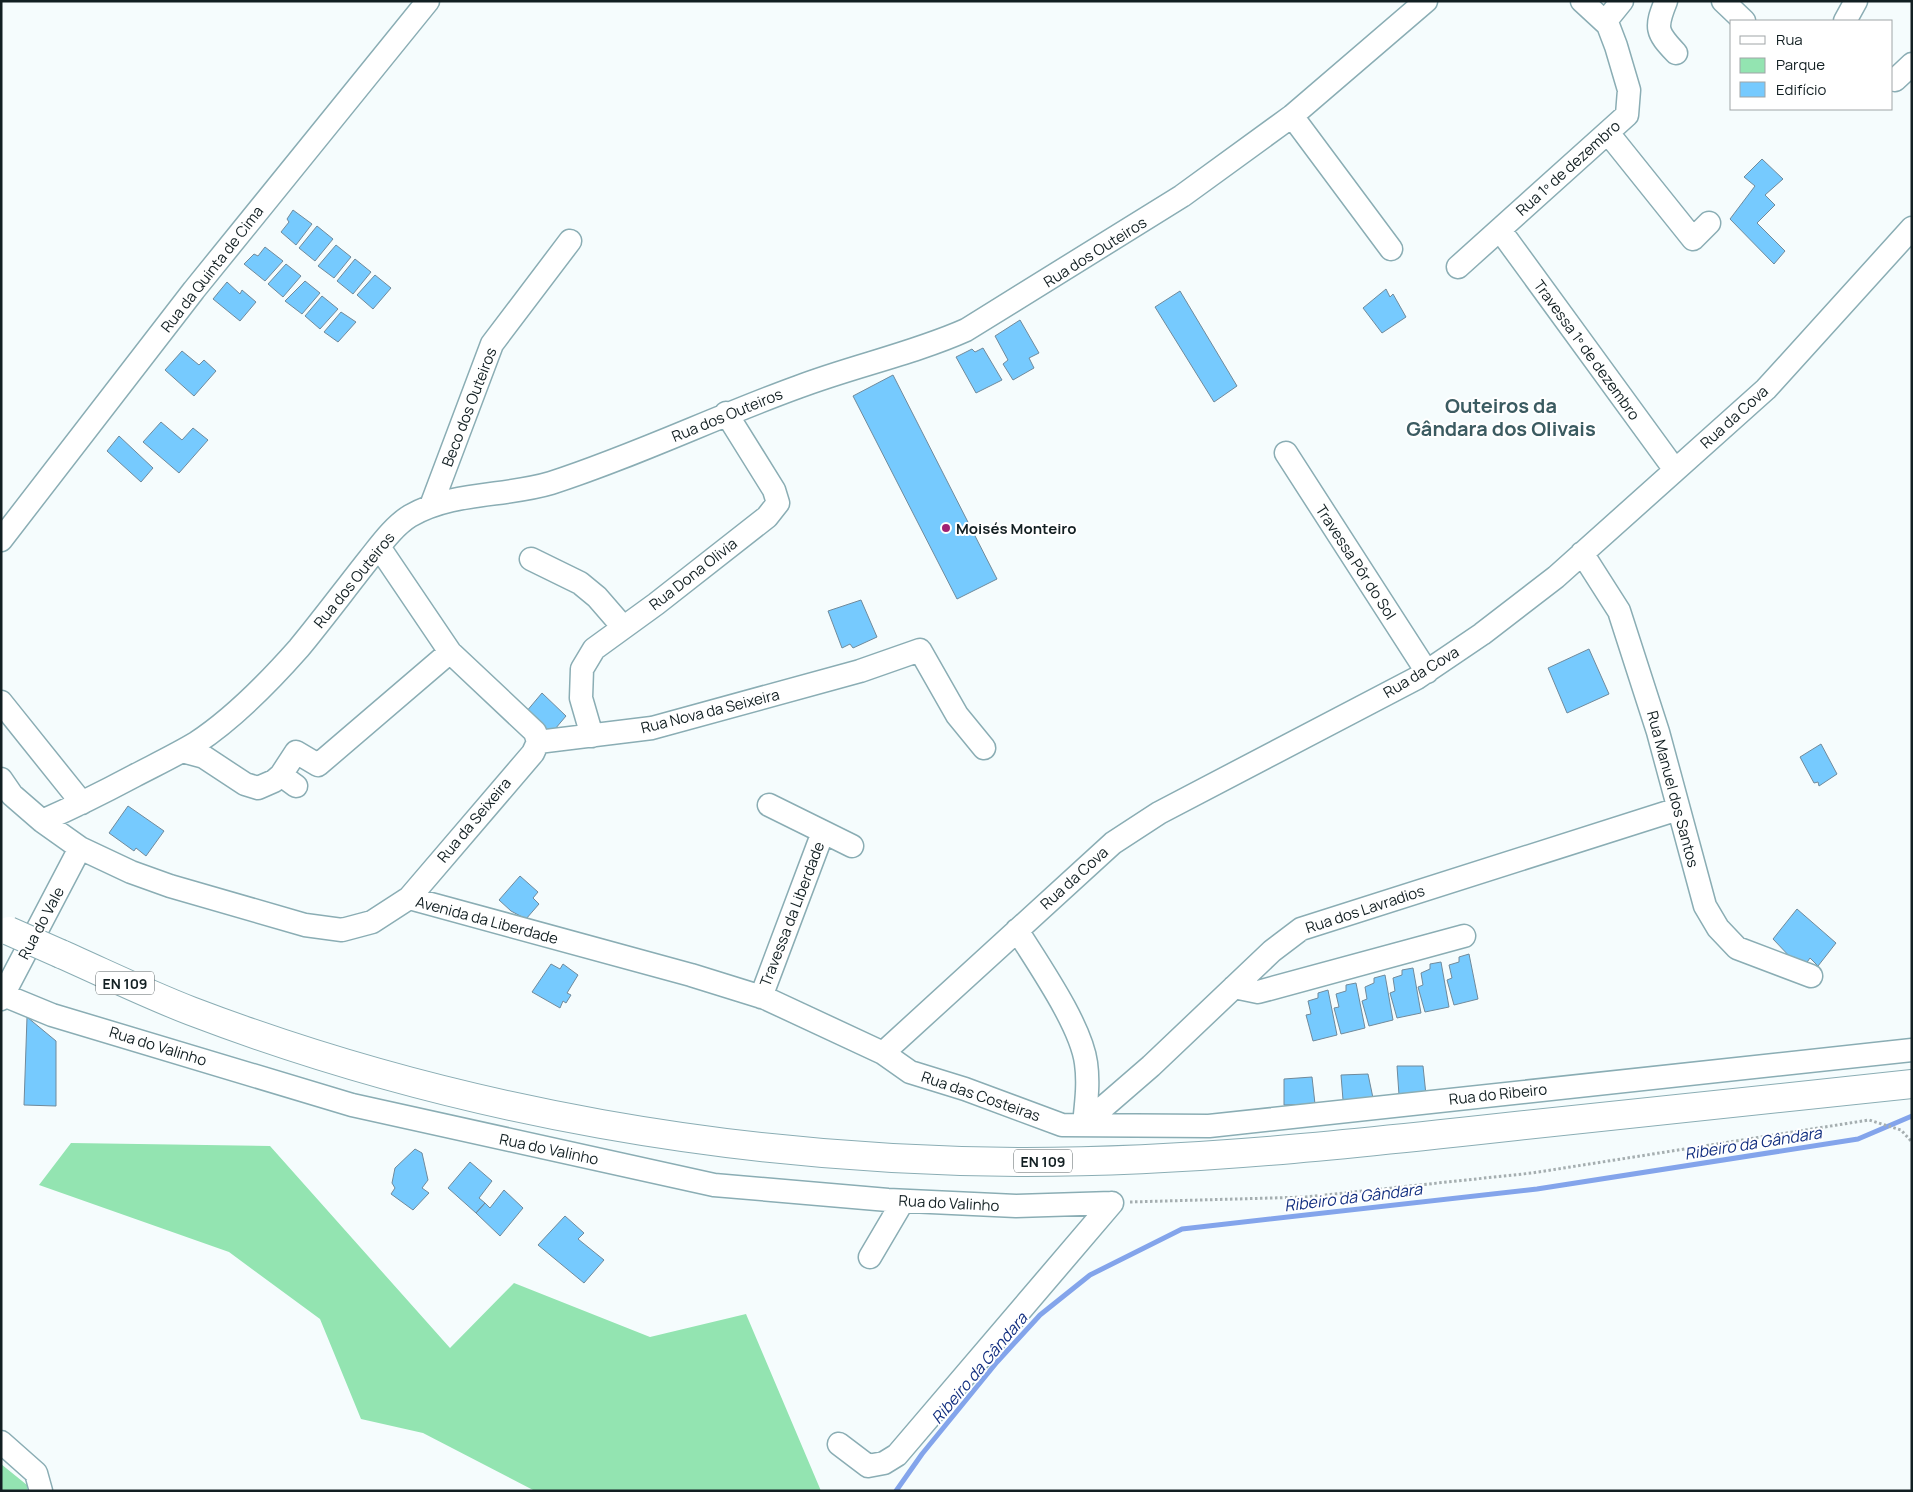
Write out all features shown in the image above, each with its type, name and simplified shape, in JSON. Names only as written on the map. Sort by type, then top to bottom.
[{"type":"main road","name":"EN 109","points":[[5,929],[190,1010],[377,1072],[558,1115],[669,1135],[796,1151],[885,1157],[1028,1162],[1267,1152],[1912,1084]]},
{"type":"street","name":"Rua da Quinta de Cima","points":[[1,540],[194,290],[428,1]]},
{"type":"street","name":"Rua dos Outeiros","points":[[42,821],[82,803],[199,741],[280,670],[379,547],[406,519],[431,506],[464,498],[521,490],[592,469],[726,413],[817,380],[929,346],[966,330],[1175,201],[1292,116],[1426,1]]},
{"type":"street","name":"Rua 1º de dezembro","points":[[1458,267],[1627,115],[1629,90],[1616,46],[1605,22],[1582,1]]},
{"type":"street","points":[[1605,22],[1622,1]]},
{"type":"street","points":[[1666,1],[1658,21],[1659,35],[1676,53]]},
{"type":"street","points":[[1723,1],[1743,20]]},
{"type":"street","points":[[1846,20],[1856,1]]},
{"type":"street","points":[[1895,80],[1912,64]]},
{"type":"street","points":[[1292,116],[1391,249]]},
{"type":"street","points":[[1608,133],[1694,239],[1709,222]]},
{"type":"street","name":"Rua da Cova","points":[[883,1052],[1113,843],[1151,818],[1427,672],[1482,634],[1582,553],[1766,389],[1912,228]]},
{"type":"street","name":"Travessa 1º de dezembro","points":[[1500,230],[1675,470]]},
{"type":"street","name":"Beco dos Outeiros","points":[[431,506],[492,344],[570,241]]},
{"type":"street","name":"Rua Dona Olivia","points":[[592,736],[582,698],[582,670],[594,649],[656,604],[767,517],[778,503],[774,490],[726,413]]},
{"type":"street","name":"Travessa Pôr do Sol","points":[[1286,453],[1427,672]]},
{"type":"street","points":[[379,547],[450,652],[535,732],[538,742]]},
{"type":"street","name":"Rua Manuel dos Santos","points":[[1582,553],[1619,611],[1658,732],[1705,906],[1718,928],[1737,948],[1811,976]]},
{"type":"street","points":[[531,559],[580,583],[597,597],[623,627]]},
{"type":"street","name":"Rua Nova da Seixeira","points":[[538,742],[652,728],[860,672],[920,650],[957,715],[984,748]]},
{"type":"street","points":[[182,751],[204,757],[244,784],[258,788],[274,781],[288,780],[296,752],[318,765],[450,652]]},
{"type":"street","points":[[1,702],[82,803]]},
{"type":"street","name":"Rua da Seixeira","points":[[409,898],[529,757],[538,742]]},
{"type":"street","name":"Avenida da Liberdade","points":[[3,786],[42,821],[80,848],[154,881],[316,928],[342,930],[372,922],[409,898],[762,997],[883,1052]]},
{"type":"street","name":"Travessa da Liberdade","points":[[769,805],[852,846]]},
{"type":"street","name":"Rua dos Lavradios","points":[[1084,1124],[1151,1066],[1272,951],[1301,929],[1678,809]]},
{"type":"street","name":"Travessa da Liberdade","points":[[762,997],[824,832]]},
{"type":"street","name":"Rua do Vale","points":[[2,996],[80,848]]},
{"type":"street","points":[[1018,930],[1072,1022],[1086,1061],[1088,1094],[1084,1124]]},
{"type":"street","points":[[1234,987],[1258,992],[1464,936]]},
{"type":"street","name":"Rua do Valinho","points":[[2,996],[52,1014],[352,1105],[714,1185],[903,1200],[1016,1206],[1112,1203]]},
{"type":"street","name":"Rua do Ribeiro","points":[[1084,1124],[1209,1126],[1912,1050]]},
{"type":"street","name":"Rua das Costeiras","points":[[883,1052],[910,1072],[965,1089],[1062,1125],[1084,1124]]},
{"type":"street","points":[[870,1257],[903,1200]]},
{"type":"street","points":[[839,1444],[868,1466],[884,1463],[897,1455],[1112,1203]]},
{"type":"street","points":[[1,1442],[36,1473],[41,1491]]},
{"type":"path","points":[[1112,1203],[1306,1197],[1532,1173],[1869,1120],[1901,1130],[1912,1142]]},
{"type":"green space","points":[[71,1143],[270,1146],[450,1348],[514,1283],[650,1337],[746,1314],[821,1491],[535,1491],[423,1433],[361,1419],[320,1319],[229,1252],[39,1185]]},
{"type":"green space","points":[[1,1464],[27,1485],[28,1491],[1,1491]]},
{"type":"building","points":[[1762,159],[1783,179],[1765,195],[1775,205],[1757,223],[1785,251],[1774,264],[1730,219],[1755,186],[1744,177]]},
{"type":"building","points":[[293,210],[312,224],[296,245],[281,232],[289,222],[287,219]]},
{"type":"building","points":[[317,226],[333,239],[315,261],[299,248]]},
{"type":"building","points":[[336,245],[351,257],[334,278],[318,266]]},
{"type":"building","points":[[265,247],[283,261],[265,281],[244,264],[254,254],[258,256]]},
{"type":"building","points":[[355,259],[371,272],[353,294],[337,281]]},
{"type":"building","points":[[286,264],[301,276],[283,297],[268,284]]},
{"type":"building","points":[[375,275],[391,288],[373,309],[357,295]]},
{"type":"building","points":[[305,281],[320,293],[302,314],[285,301]]},
{"type":"building","points":[[227,282],[240,294],[242,290],[256,302],[240,321],[213,299]]},
{"type":"building","points":[[1386,289],[1390,297],[1393,294],[1406,317],[1382,333],[1363,308]]},
{"type":"building","points":[[1180,291],[1237,386],[1214,402],[1155,307]]},
{"type":"building","points":[[322,296],[338,309],[320,329],[305,316]]},
{"type":"building","points":[[341,312],[356,322],[338,342],[324,332]]},
{"type":"building","points":[[1020,320],[1039,353],[1029,358],[1034,368],[1013,380],[1003,364],[1008,360],[995,336]]},
{"type":"building","points":[[983,348],[1002,380],[976,393],[956,357],[972,349],[975,352]]},
{"type":"building","points":[[182,351],[199,365],[204,360],[216,371],[194,396],[165,370]]},
{"type":"building","name":"Moisés Monteiro","points":[[893,375],[997,579],[957,599],[853,396]]},
{"type":"building","points":[[161,422],[182,440],[193,428],[208,440],[179,473],[143,442]]},
{"type":"building","points":[[119,436],[153,468],[141,482],[107,451]]},
{"type":"building","points":[[861,600],[877,637],[853,648],[850,644],[842,648],[828,611]]},
{"type":"building","points":[[1589,649],[1609,694],[1567,713],[1548,668]]},
{"type":"building","points":[[542,693],[566,716],[550,735],[526,712]]},
{"type":"building","points":[[1821,744],[1837,774],[1819,786],[1818,782],[1814,783],[1800,757]]},
{"type":"building","points":[[128,806],[164,831],[146,856],[136,848],[134,851],[109,833]]},
{"type":"building","points":[[520,876],[538,892],[533,898],[539,904],[526,919],[511,911],[499,900]]},
{"type":"building","points":[[1797,909],[1836,943],[1818,966],[1810,958],[1805,965],[1794,957],[1793,960],[1773,939]]},
{"type":"building","points":[[1469,954],[1478,999],[1454,1005],[1447,980],[1452,978],[1449,965],[1459,962],[1459,957]]},
{"type":"building","points":[[1441,962],[1449,1007],[1425,1012],[1418,987],[1423,985],[1421,973],[1430,969],[1430,964]]},
{"type":"building","points":[[551,964],[560,969],[563,964],[578,975],[567,993],[571,995],[566,1003],[563,1001],[560,1008],[532,992]]},
{"type":"building","points":[[1413,968],[1421,1013],[1397,1018],[1390,993],[1395,991],[1393,978],[1402,975],[1402,970]]},
{"type":"building","points":[[1385,975],[1393,1020],[1369,1026],[1362,1001],[1367,999],[1365,987],[1374,983],[1374,978]]},
{"type":"building","points":[[1356,983],[1365,1028],[1341,1034],[1334,1008],[1339,1007],[1336,994],[1346,991],[1346,985]]},
{"type":"building","points":[[1328,990],[1337,1035],[1313,1041],[1306,1015],[1311,1014],[1308,1001],[1318,998],[1318,993]]},
{"type":"building","points":[[27,1017],[56,1041],[56,1106],[24,1105]]},
{"type":"building","points":[[1397,1066],[1423,1066],[1426,1095],[1399,1095]]},
{"type":"building","points":[[1368,1074],[1373,1098],[1343,1100],[1341,1075]]},
{"type":"building","points":[[1312,1077],[1315,1104],[1284,1105],[1284,1079]]},
{"type":"building","points":[[415,1149],[422,1153],[428,1180],[422,1188],[429,1193],[413,1210],[391,1194],[395,1188],[392,1183],[395,1168]]},
{"type":"building","points":[[470,1162],[492,1181],[479,1198],[485,1203],[476,1213],[448,1188]]},
{"type":"building","points":[[504,1190],[523,1208],[500,1236],[476,1213],[485,1203],[490,1208]]},
{"type":"building","points":[[565,1216],[584,1233],[578,1239],[604,1260],[584,1283],[538,1245]]},
{"type":"waterway","name":"Ribeiro da Gândara","points":[[896,1491],[922,1454],[997,1362],[1040,1315],[1090,1275],[1182,1229],[1537,1189],[1858,1139],[1912,1116]]},
{"type":"place","name":"Moisés Monteiro","points":[[946,528]]},
{"type":"district","name":"Outeiros da Gândara dos Olivais","points":[[1501,416]]}]
